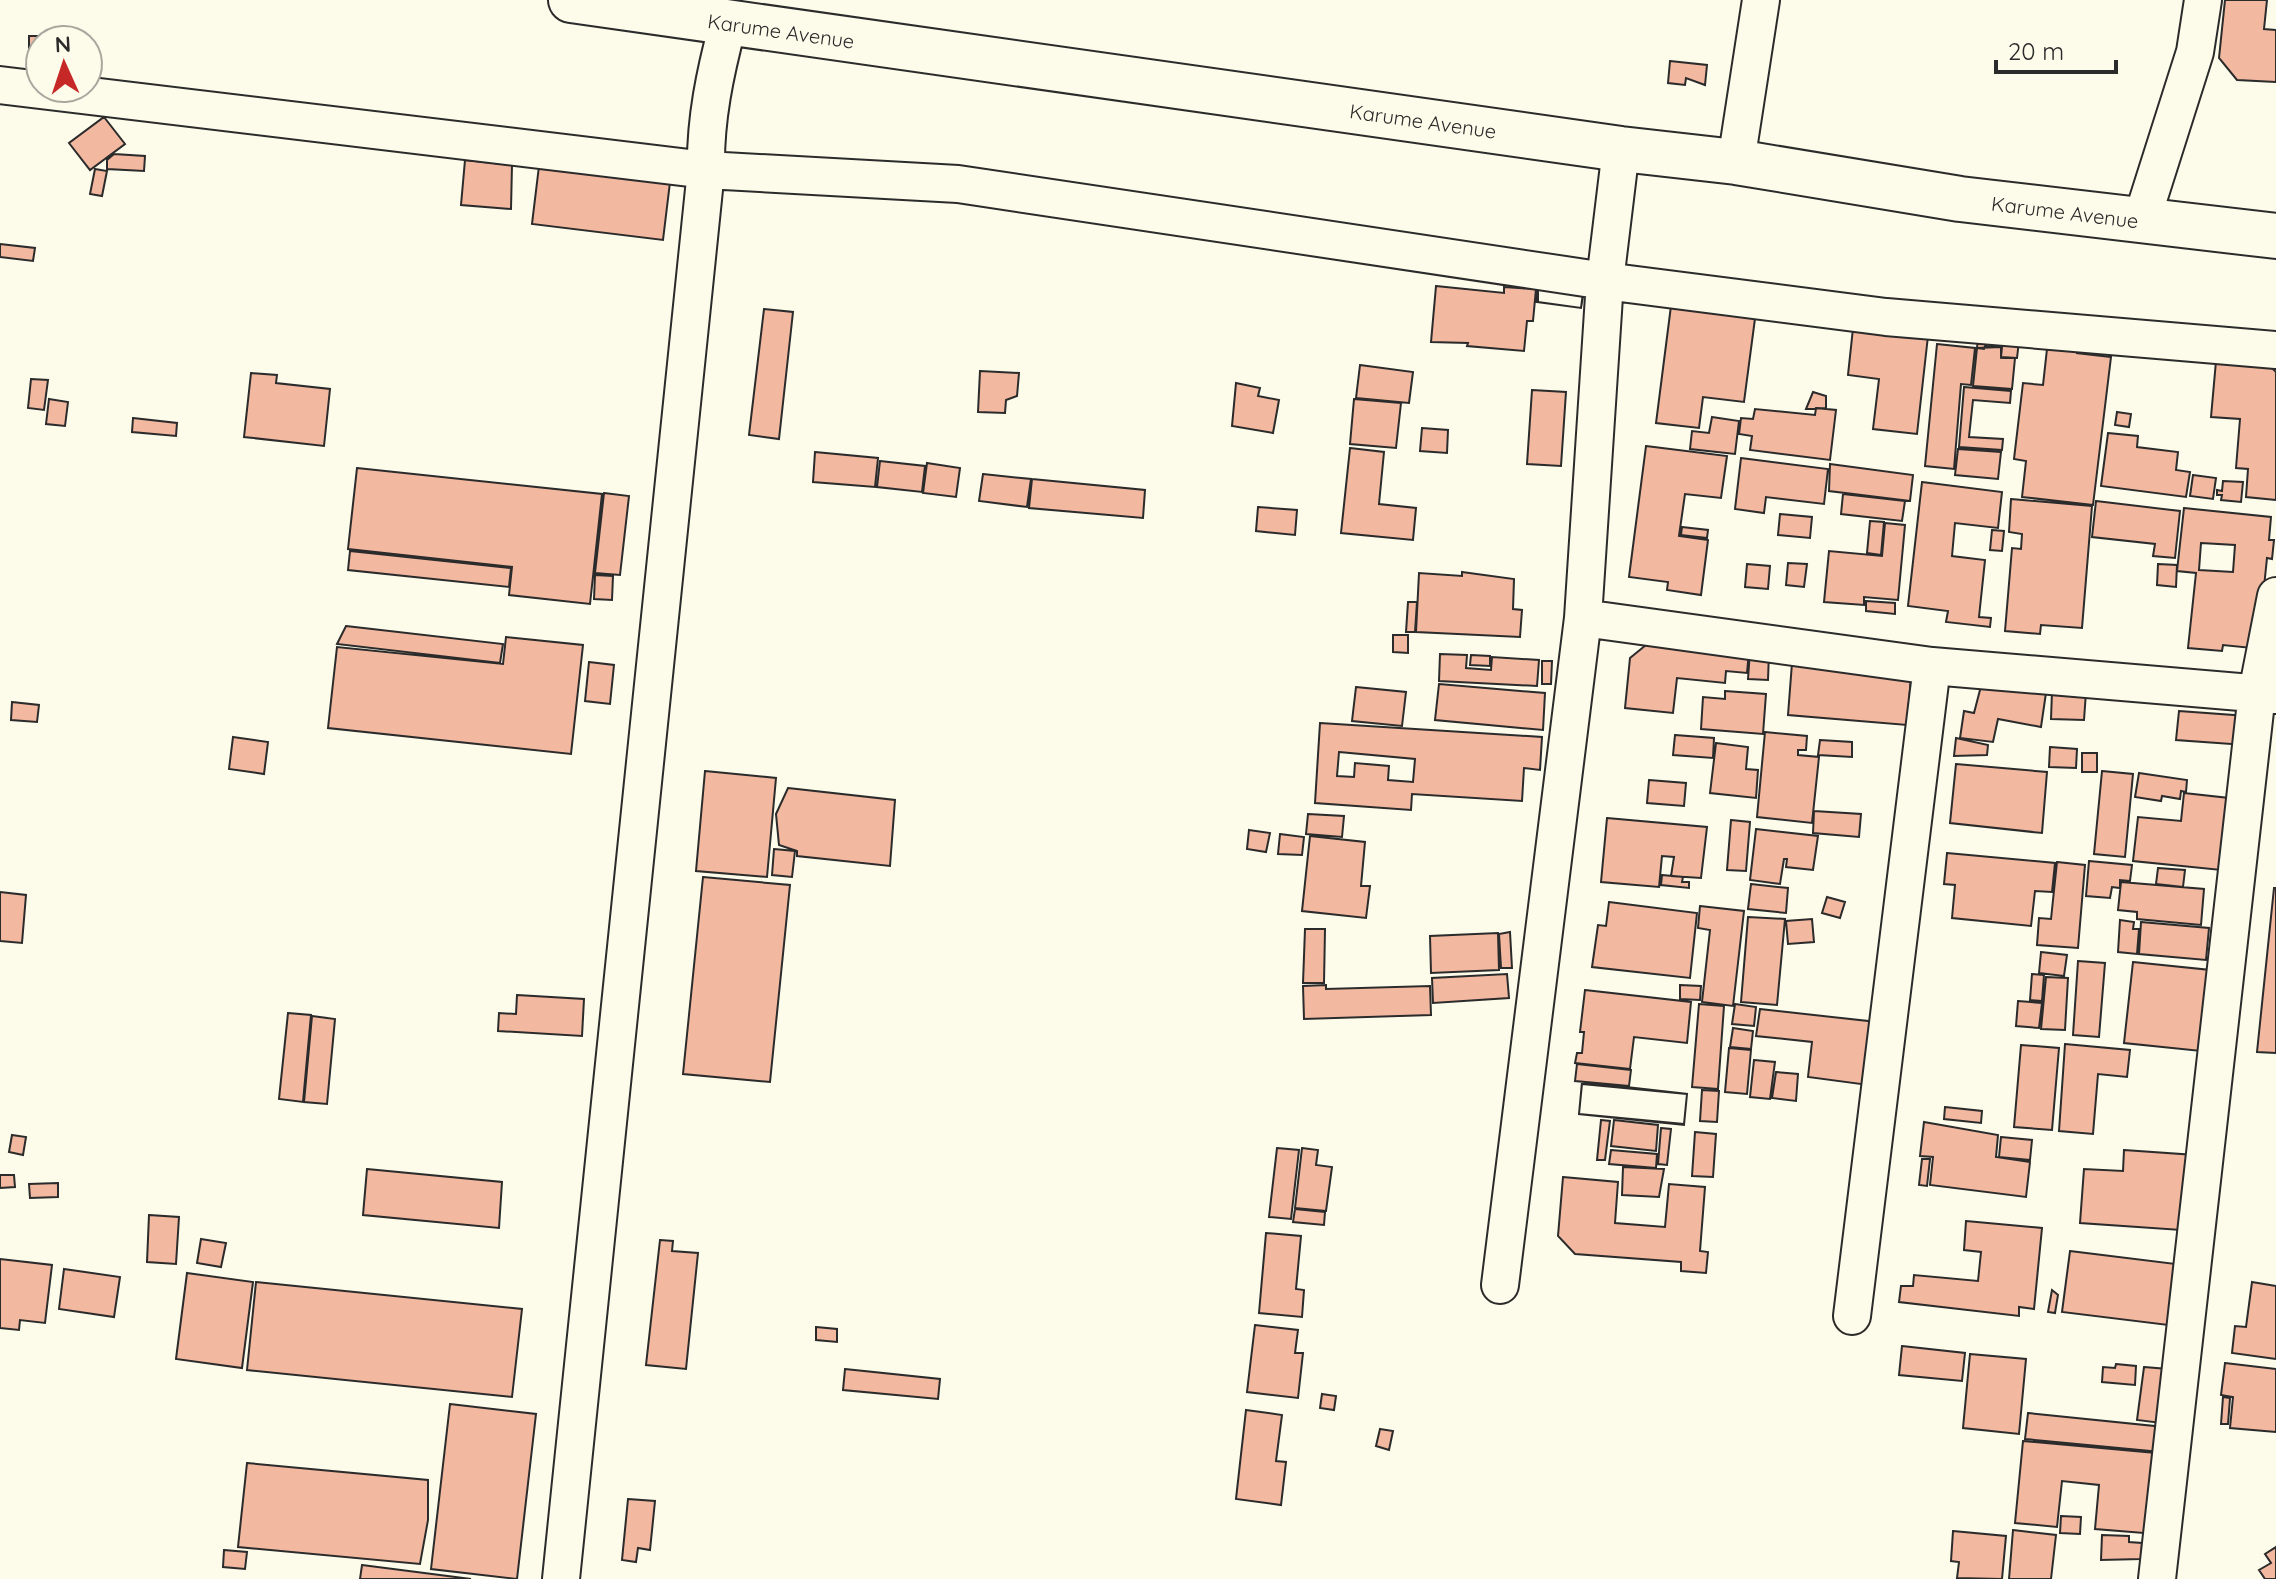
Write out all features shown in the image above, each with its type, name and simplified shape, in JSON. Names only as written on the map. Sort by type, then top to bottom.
[{"type":"main road","name":"Karume Avenue","points":[[571,0],[1619,165],[1736,162],[1960,199],[2276,236]]},
{"type":"street","points":[[1736,162],[1761,0]]},
{"type":"street","points":[[2141,222],[2195,52],[2203,0]]},
{"type":"street","points":[[561,1579],[714,75],[728,24]]},
{"type":"street","points":[[0,85],[958,184],[1605,281],[1886,317],[2276,350]]},
{"type":"street","points":[[1500,1285],[1583,618],[1605,281],[1619,165]]},
{"type":"street","points":[[2157,1579],[2267,694],[2276,596]]},
{"type":"street","points":[[1583,618],[1932,666],[2267,694]]},
{"type":"street","points":[[1852,1316],[1932,666]]},
{"type":"building","points":[[2225,0],[2267,0],[2264,29],[2276,30],[2276,82],[2237,80],[2219,58]]},
{"type":"building","points":[[1670,61],[1707,65],[1705,85],[1686,78],[1685,85],[1668,83]]},
{"type":"building","points":[[104,117],[125,144],[90,170],[69,143]]},
{"type":"building","points":[[114,154],[145,156],[144,171],[107,169],[107,160]]},
{"type":"building","points":[[465,160],[512,165],[511,209],[461,205]]},
{"type":"building","points":[[539,166],[670,182],[663,240],[532,224]]},
{"type":"building","points":[[95,169],[107,171],[102,196],[90,194]]},
{"type":"building","points":[[0,244],[35,248],[33,261],[0,257]]},
{"type":"building","points":[[1538,278],[1585,285],[1581,308],[1538,302]]},
{"type":"building","points":[[1584,285],[1581,308],[1536,302],[1538,288]]},
{"type":"building","points":[[1436,286],[1504,293],[1504,287],[1536,289],[1533,321],[1527,321],[1524,351],[1467,346],[1468,343],[1431,342]]},
{"type":"building","points":[[1672,298],[1756,311],[1744,402],[1703,397],[1699,428],[1656,423]]},
{"type":"building","points":[[764,309],[793,312],[779,439],[749,435]]},
{"type":"building","points":[[1854,319],[1929,327],[1917,434],[1873,429],[1879,379],[1848,375]]},
{"type":"building","points":[[1978,338],[2019,341],[2017,358],[2001,357],[2002,347],[1977,348]]},
{"type":"building","points":[[2048,340],[2078,344],[2077,353],[2111,357],[2093,505],[2022,497],[2026,461],[2014,459],[2023,383],[2043,385]]},
{"type":"building","points":[[1937,344],[1975,348],[1971,385],[1961,384],[1954,469],[1925,466]]},
{"type":"building","points":[[1985,346],[2001,347],[2001,358],[2015,358],[2012,389],[1973,386],[1977,348],[1984,349]]},
{"type":"building","points":[[2216,361],[2270,366],[2276,372],[2276,500],[2246,497],[2248,469],[2236,468],[2240,419],[2211,417]]},
{"type":"building","points":[[1360,365],[1413,372],[1409,403],[1356,398]]},
{"type":"building","points":[[980,371],[1019,373],[1017,396],[1006,400],[1005,413],[978,412]]},
{"type":"building","points":[[251,373],[277,375],[276,383],[330,389],[324,446],[244,437]]},
{"type":"building","points":[[31,379],[48,380],[44,410],[28,408]]},
{"type":"building","points":[[1236,383],[1260,388],[1258,396],[1279,400],[1273,433],[1232,426]]},
{"type":"building","points":[[1964,387],[2011,391],[2010,403],[1973,400],[1969,437],[2003,439],[2002,450],[1959,447]]},
{"type":"building","points":[[1532,390],[1566,392],[1561,466],[1527,464]]},
{"type":"building","points":[[1813,392],[1826,396],[1826,408],[1806,409]]},
{"type":"building","points":[[49,399],[68,402],[65,426],[46,424]]},
{"type":"building","points":[[1354,399],[1401,403],[1396,448],[1350,444]]},
{"type":"building","points":[[1816,408],[1836,410],[1830,460],[1750,450],[1752,436],[1739,434],[1741,418],[1753,419],[1755,409],[1815,415]]},
{"type":"building","points":[[2117,412],[2131,414],[2129,427],[2115,425]]},
{"type":"building","points":[[1712,417],[1739,421],[1735,454],[1690,449],[1692,431],[1709,433]]},
{"type":"building","points":[[133,418],[177,423],[176,436],[132,432]]},
{"type":"building","points":[[1422,428],[1448,430],[1447,453],[1420,451]]},
{"type":"building","points":[[2108,433],[2138,436],[2137,447],[2178,452],[2176,470],[2190,472],[2186,497],[2101,486]]},
{"type":"building","points":[[1646,446],[1727,456],[1721,498],[1685,494],[1679,536],[1708,540],[1701,595],[1667,590],[1668,582],[1629,577]]},
{"type":"building","points":[[1350,448],[1384,452],[1379,504],[1416,508],[1413,540],[1341,533]]},
{"type":"building","points":[[1958,449],[2001,452],[1998,479],[1955,475]]},
{"type":"building","points":[[815,452],[878,458],[875,487],[813,482]]},
{"type":"building","points":[[1741,458],[1828,469],[1824,504],[1766,497],[1764,513],[1735,509]]},
{"type":"building","points":[[880,461],[925,466],[922,492],[877,487]]},
{"type":"building","points":[[927,463],[960,468],[956,497],[923,493]]},
{"type":"building","points":[[1830,464],[1913,475],[1910,501],[1829,491]]},
{"type":"building","points":[[357,468],[602,494],[590,604],[509,595],[512,567],[348,549]]},
{"type":"building","points":[[983,474],[1031,479],[1027,507],[979,501]]},
{"type":"building","points":[[2193,475],[2216,478],[2213,499],[2190,496]]},
{"type":"building","points":[[1032,479],[1145,490],[1143,518],[1029,508]]},
{"type":"building","points":[[2223,481],[2243,482],[2241,502],[2221,500],[2222,495],[2217,495],[2217,490],[2222,491]]},
{"type":"building","points":[[1922,482],[2002,492],[1998,528],[1955,523],[1952,556],[1985,560],[1979,617],[1991,618],[1990,627],[1946,622],[1948,611],[1908,606]]},
{"type":"building","points":[[604,493],[629,496],[620,575],[595,573]]},
{"type":"building","points":[[1843,494],[1905,501],[1902,521],[1841,514]]},
{"type":"building","points":[[2011,499],[2092,506],[2082,628],[2041,625],[2040,634],[2005,631],[2012,548],[2021,549],[2022,534],[2009,532]]},
{"type":"building","points":[[2096,501],[2180,511],[2175,558],[2153,556],[2155,544],[2092,537]]},
{"type":"building","points":[[1258,507],[1297,510],[1295,535],[1256,531]]},
{"type":"building","points":[[2184,508],[2271,517],[2269,540],[2274,540],[2272,559],[2267,558],[2260,626],[2252,648],[2223,645],[2222,651],[2188,648],[2196,573],[2177,571]],"holes":[[[2201,543],[2235,545],[2233,572],[2199,570]]]},
{"type":"building","points":[[1780,514],[1812,517],[1810,538],[1778,535]]},
{"type":"building","points":[[1870,521],[1884,522],[1881,555],[1867,553]]},
{"type":"building","points":[[1885,523],[1905,525],[1898,600],[1864,597],[1864,605],[1824,602],[1829,551],[1882,556]]},
{"type":"building","points":[[1682,527],[1708,530],[1707,538],[1681,535]]},
{"type":"building","points":[[1992,530],[2004,531],[2002,551],[1990,550]]},
{"type":"building","points":[[350,551],[511,568],[509,587],[348,570]]},
{"type":"building","points":[[1788,563],[1807,564],[1804,587],[1786,585]]},
{"type":"building","points":[[1747,564],[1770,566],[1768,589],[1745,587]]},
{"type":"building","points":[[2158,564],[2177,565],[2176,587],[2157,585]]},
{"type":"building","points":[[1462,572],[1514,579],[1513,609],[1522,610],[1520,637],[1416,632],[1419,573],[1462,576]]},
{"type":"building","points":[[595,575],[613,576],[612,600],[594,599]]},
{"type":"building","points":[[1866,601],[1895,603],[1895,614],[1866,611]]},
{"type":"building","points":[[1408,602],[1417,602],[1415,632],[1406,632]]},
{"type":"building","points":[[346,626],[503,644],[500,663],[337,644]]},
{"type":"building","points":[[1393,635],[1408,635],[1408,653],[1393,652]]},
{"type":"building","points":[[1657,636],[1749,651],[1747,673],[1726,671],[1725,683],[1677,678],[1673,713],[1625,708],[1630,658]]},
{"type":"building","points":[[506,637],[583,645],[571,754],[328,728],[337,647],[503,664]]},
{"type":"building","points":[[1750,650],[1769,652],[1768,680],[1748,679]]},
{"type":"building","points":[[1440,654],[1467,655],[1466,668],[1491,670],[1492,657],[1539,660],[1537,686],[1439,681]]},
{"type":"building","points":[[1471,655],[1490,656],[1490,666],[1470,665]]},
{"type":"building","points":[[1542,661],[1552,661],[1551,684],[1542,684]]},
{"type":"building","points":[[589,662],[614,665],[610,704],[585,701]]},
{"type":"building","points":[[1792,663],[1912,665],[1907,725],[1788,715]]},
{"type":"building","points":[[1439,684],[1545,693],[1543,730],[1435,720]]},
{"type":"building","points":[[1981,686],[2046,693],[2041,727],[1998,719],[1993,742],[1960,738],[1964,711],[1974,713]]},
{"type":"building","points":[[1356,687],[1406,692],[1402,726],[1352,721]]},
{"type":"building","points":[[1725,691],[1766,694],[1763,734],[1701,729],[1703,697],[1725,699]]},
{"type":"building","points":[[2052,691],[2086,692],[2084,720],[2051,719]]},
{"type":"building","points":[[12,702],[39,705],[37,722],[11,720]]},
{"type":"building","points":[[2179,711],[2247,716],[2245,745],[2176,740]]},
{"type":"building","points":[[1320,723],[1542,737],[1540,770],[1524,768],[1522,801],[1412,794],[1411,810],[1315,803]],"holes":[[[1339,752],[1415,759],[1413,782],[1388,780],[1389,766],[1355,763],[1354,777],[1337,776]]]},
{"type":"building","points":[[1765,732],[1807,736],[1806,750],[1798,750],[1798,755],[1819,757],[1812,823],[1757,817]]},
{"type":"building","points":[[1675,735],[1714,738],[1713,758],[1673,755]]},
{"type":"building","points":[[233,737],[268,742],[264,774],[229,769]]},
{"type":"building","points":[[1956,738],[1988,745],[1987,755],[1954,756]]},
{"type":"building","points":[[1820,740],[1852,742],[1852,757],[1818,755]]},
{"type":"building","points":[[1716,743],[1748,747],[1746,769],[1758,770],[1756,798],[1710,793]]},
{"type":"building","points":[[2050,747],[2077,749],[2076,768],[2049,767]]},
{"type":"building","points":[[2082,753],[2097,753],[2097,772],[2082,772]]},
{"type":"building","points":[[1956,764],[2047,772],[2042,833],[1950,823]]},
{"type":"building","points":[[705,771],[776,778],[767,877],[696,871]]},
{"type":"building","points":[[2102,771],[2133,774],[2125,857],[2094,854]]},
{"type":"building","points":[[2139,773],[2187,780],[2186,792],[2181,791],[2180,799],[2162,796],[2161,801],[2135,797]]},
{"type":"building","points":[[1649,780],[1686,783],[1684,806],[1647,803]]},
{"type":"building","points":[[788,788],[895,800],[890,866],[797,856],[797,851],[779,845],[776,814]]},
{"type":"building","points":[[2184,793],[2238,799],[2231,871],[2133,861],[2138,817],[2181,821]]},
{"type":"building","points":[[1814,811],[1861,814],[1859,837],[1813,833]]},
{"type":"building","points":[[1308,814],[1344,816],[1342,837],[1306,834]]},
{"type":"building","points":[[1607,818],[1707,827],[1701,878],[1671,876],[1674,857],[1662,856],[1659,887],[1601,882]]},
{"type":"building","points":[[1731,820],[1750,822],[1746,871],[1727,870]]},
{"type":"building","points":[[1756,829],[1818,836],[1813,870],[1786,867],[1787,859],[1784,859],[1780,884],[1750,880]]},
{"type":"building","points":[[1249,830],[1270,833],[1266,852],[1247,849]]},
{"type":"building","points":[[1280,834],[1304,837],[1302,855],[1278,854]]},
{"type":"building","points":[[1310,836],[1365,842],[1361,886],[1370,886],[1366,918],[1302,911]]},
{"type":"building","points":[[774,849],[795,851],[792,877],[772,875]]},
{"type":"building","points":[[1947,853],[2055,863],[2052,892],[2035,891],[2031,926],[1952,918],[1955,885],[1944,884]]},
{"type":"building","points":[[2089,861],[2132,865],[2130,881],[2120,880],[2120,888],[2112,887],[2110,898],[2086,896]]},
{"type":"building","points":[[2057,862],[2085,865],[2078,948],[2037,945],[2039,918],[2051,919]]},
{"type":"building","points":[[2158,868],[2185,870],[2183,887],[2156,884]]},
{"type":"building","points":[[1662,875],[1683,877],[1682,882],[1689,882],[1689,888],[1661,885]]},
{"type":"building","points":[[703,877],[790,885],[770,1082],[683,1074]]},
{"type":"building","points":[[2121,882],[2204,889],[2201,925],[2137,919],[2137,912],[2118,910]]},
{"type":"building","points":[[1751,884],[1788,888],[1786,913],[1748,909]]},
{"type":"building","points":[[2276,888],[2276,1053],[2257,1052]]},
{"type":"building","points":[[0,892],[26,895],[22,943],[0,941]]},
{"type":"building","points":[[1827,897],[1845,902],[1840,918],[1822,913]]},
{"type":"building","points":[[1609,902],[1697,913],[1690,978],[1592,967],[1598,925],[1606,926]]},
{"type":"building","points":[[1700,906],[1744,911],[1733,1006],[1702,1002],[1710,930],[1698,928]]},
{"type":"building","points":[[1748,917],[1785,919],[1777,1005],[1741,1002]]},
{"type":"building","points":[[1812,919],[1814,942],[1788,944],[1786,921]]},
{"type":"building","points":[[2120,920],[2134,922],[2133,929],[2139,929],[2137,954],[2118,952]]},
{"type":"building","points":[[2141,922],[2209,928],[2206,960],[2139,954]]},
{"type":"building","points":[[1305,929],[1325,929],[1324,983],[1303,983]]},
{"type":"building","points":[[1510,932],[1512,968],[1501,968],[1499,934]]},
{"type":"building","points":[[1498,933],[1499,970],[1431,973],[1430,936]]},
{"type":"building","points":[[2041,952],[2067,955],[2064,976],[2039,973]]},
{"type":"building","points":[[2078,961],[2105,963],[2099,1037],[2073,1035]]},
{"type":"building","points":[[2133,962],[2220,971],[2201,1051],[2124,1043]]},
{"type":"building","points":[[1507,974],[1509,998],[1433,1003],[1432,978]]},
{"type":"building","points":[[2032,974],[2044,975],[2042,1001],[2030,1000]]},
{"type":"building","points":[[2046,977],[2068,978],[2065,1030],[2041,1029]]},
{"type":"building","points":[[1326,985],[1326,989],[1430,986],[1431,1015],[1304,1019],[1303,986]]},
{"type":"building","points":[[1680,985],[1701,986],[1700,1000],[1680,999]]},
{"type":"building","points":[[1585,990],[1691,1002],[1687,1043],[1634,1037],[1630,1069],[1575,1063],[1577,1053],[1582,1053],[1584,1032],[1580,1032]]},
{"type":"building","points":[[517,995],[584,999],[582,1036],[498,1031],[499,1013],[516,1014]]},
{"type":"building","points":[[2018,1001],[2042,1003],[2039,1028],[2016,1026]]},
{"type":"building","points":[[1699,1004],[1724,1006],[1718,1089],[1692,1087]]},
{"type":"building","points":[[1735,1004],[1756,1007],[1754,1026],[1732,1024]]},
{"type":"building","points":[[1760,1009],[1877,1022],[1868,1085],[1808,1077],[1812,1042],[1756,1036]]},
{"type":"building","points":[[288,1013],[311,1015],[303,1102],[279,1099]]},
{"type":"building","points":[[312,1016],[335,1019],[327,1104],[304,1102]]},
{"type":"building","points":[[1733,1028],[1753,1031],[1751,1049],[1730,1047]]},
{"type":"building","points":[[2065,1044],[2130,1050],[2127,1077],[2098,1074],[2093,1134],[2059,1131]]},
{"type":"building","points":[[2021,1045],[2059,1048],[2052,1130],[2014,1127]]},
{"type":"building","points":[[1729,1048],[1751,1050],[1747,1094],[1725,1092]]},
{"type":"building","points":[[1754,1060],[1775,1062],[1770,1099],[1750,1097]]},
{"type":"building","points":[[1577,1064],[1631,1070],[1629,1086],[1575,1081]]},
{"type":"building","points":[[1776,1072],[1798,1074],[1796,1101],[1772,1098]]},
{"type":"building","points":[[1582,1082],[1687,1094],[1684,1125],[1579,1114]]},
{"type":"building","points":[[1582,1084],[1687,1094],[1684,1124],[1579,1114]]},
{"type":"building","points":[[1702,1090],[1719,1091],[1717,1122],[1700,1121]]},
{"type":"building","points":[[1945,1107],[1982,1111],[1981,1123],[1944,1119]]},
{"type":"building","points":[[1601,1120],[1610,1121],[1605,1160],[1597,1160]]},
{"type":"building","points":[[1614,1120],[1658,1125],[1656,1151],[1611,1146]]},
{"type":"building","points":[[1924,1122],[1998,1135],[1996,1157],[2030,1162],[2026,1197],[1930,1185],[1933,1157],[1920,1156]]},
{"type":"building","points":[[1661,1128],[1671,1129],[1667,1165],[1658,1164]]},
{"type":"building","points":[[1695,1132],[1716,1134],[1713,1177],[1692,1176]]},
{"type":"building","points":[[12,1135],[26,1137],[23,1155],[9,1152]]},
{"type":"building","points":[[2001,1137],[2032,1140],[2030,1160],[1999,1157]]},
{"type":"building","points":[[1277,1148],[1299,1150],[1291,1219],[1269,1217]]},
{"type":"building","points":[[1302,1148],[1318,1150],[1316,1165],[1332,1167],[1326,1211],[1295,1208]]},
{"type":"building","points":[[1611,1150],[1657,1154],[1656,1168],[1609,1164]]},
{"type":"building","points":[[2124,1150],[2195,1155],[2181,1230],[2080,1223],[2084,1169],[2123,1171]]},
{"type":"building","points":[[1922,1159],[1930,1159],[1927,1186],[1919,1185]]},
{"type":"building","points":[[1623,1167],[1664,1169],[1659,1197],[1622,1195]]},
{"type":"building","points":[[367,1169],[502,1182],[499,1228],[363,1215]]},
{"type":"building","points":[[0,1175],[14,1175],[15,1187],[0,1188]]},
{"type":"building","points":[[1563,1177],[1618,1182],[1615,1223],[1665,1227],[1669,1184],[1705,1187],[1700,1251],[1708,1252],[1706,1273],[1681,1271],[1681,1262],[1575,1254],[1558,1236]]},
{"type":"building","points":[[58,1183],[58,1197],[30,1198],[29,1184]]},
{"type":"building","points":[[1295,1209],[1325,1212],[1324,1225],[1293,1222]]},
{"type":"building","points":[[149,1215],[179,1217],[176,1264],[147,1262]]},
{"type":"building","points":[[1966,1221],[2042,1228],[2034,1309],[2019,1307],[2019,1316],[1899,1302],[1901,1286],[1913,1286],[1914,1275],[1978,1281],[1981,1252],[1964,1250]]},
{"type":"building","points":[[1266,1233],[1301,1236],[1296,1289],[1304,1290],[1302,1317],[1259,1313]]},
{"type":"building","points":[[201,1239],[226,1243],[221,1267],[197,1263]]},
{"type":"building","points":[[660,1240],[673,1241],[672,1251],[698,1253],[686,1369],[646,1365]]},
{"type":"building","points":[[2070,1251],[2184,1265],[2168,1325],[2062,1312]]},
{"type":"building","points":[[0,1259],[52,1265],[45,1323],[20,1320],[19,1330],[0,1328]]},
{"type":"building","points":[[64,1269],[120,1277],[114,1317],[59,1309]]},
{"type":"building","points":[[187,1273],[253,1282],[242,1368],[176,1359]]},
{"type":"building","points":[[256,1282],[522,1309],[512,1397],[247,1370]]},
{"type":"building","points":[[2252,1282],[2276,1286],[2276,1359],[2232,1353],[2235,1326],[2246,1327]]},
{"type":"building","points":[[2052,1290],[2058,1295],[2055,1313],[2048,1312]]},
{"type":"building","points":[[1255,1325],[1298,1330],[1295,1353],[1303,1353],[1298,1398],[1247,1392]]},
{"type":"building","points":[[816,1327],[837,1329],[837,1342],[816,1340]]},
{"type":"building","points":[[1902,1346],[1965,1353],[1962,1381],[1899,1375]]},
{"type":"building","points":[[1970,1354],[2026,1359],[2019,1434],[1963,1428]]},
{"type":"building","points":[[2225,1363],[2276,1369],[2276,1432],[2230,1428],[2233,1397],[2221,1395]]},
{"type":"building","points":[[2116,1364],[2136,1366],[2135,1385],[2102,1382],[2103,1367],[2115,1368]]},
{"type":"building","points":[[2144,1367],[2168,1369],[2161,1423],[2137,1420]]},
{"type":"building","points":[[845,1369],[940,1379],[938,1399],[843,1390]]},
{"type":"building","points":[[1322,1394],[1336,1396],[1334,1410],[1320,1408]]},
{"type":"building","points":[[2223,1397],[2230,1398],[2228,1424],[2221,1424]]},
{"type":"building","points":[[450,1404],[536,1414],[517,1579],[431,1569]]},
{"type":"building","points":[[1246,1410],[1282,1415],[1276,1461],[1286,1462],[1281,1505],[1236,1499]]},
{"type":"building","points":[[2028,1413],[2164,1427],[2161,1452],[2025,1439]]},
{"type":"building","points":[[1380,1429],[1393,1431],[1389,1450],[1376,1446]]},
{"type":"building","points":[[2023,1441],[2156,1453],[2156,1534],[2095,1529],[2099,1485],[2062,1481],[2057,1527],[2015,1523]]},
{"type":"building","points":[[247,1463],[428,1480],[428,1520],[420,1564],[238,1547]]},
{"type":"building","points":[[628,1499],[655,1501],[650,1550],[638,1548],[636,1562],[622,1560]]},
{"type":"building","points":[[2061,1516],[2081,1517],[2080,1534],[2060,1533]]},
{"type":"building","points":[[2013,1530],[2056,1535],[2051,1579],[2009,1579]]},
{"type":"building","points":[[1953,1531],[2006,1536],[2002,1579],[1957,1578],[1959,1562],[1951,1561]]},
{"type":"building","points":[[2102,1535],[2129,1536],[2129,1542],[2142,1543],[2141,1559],[2101,1560]]},
{"type":"building","points":[[2276,1547],[2276,1579],[2265,1579],[2259,1570],[2271,1563],[2265,1554]]},
{"type":"building","points":[[224,1550],[247,1552],[245,1569],[223,1567]]},
{"type":"building","points":[[362,1565],[471,1579],[360,1579]]}]
